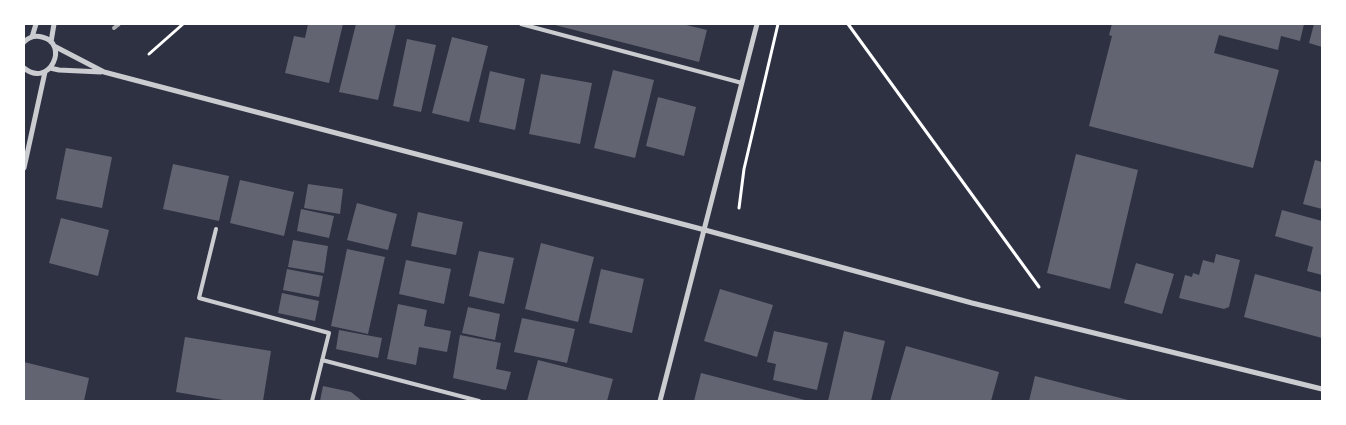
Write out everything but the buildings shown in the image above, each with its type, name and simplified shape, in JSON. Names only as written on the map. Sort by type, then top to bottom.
[{"type":"street","points":[[32,37],[36,24]]},
{"type":"street","points":[[24,68],[40,74],[54,64],[56,52],[52,44],[54,24]]},
{"type":"street","points":[[660,401],[757,24]]},
{"type":"street","points":[[24,40],[40,36],[46,38],[52,44],[104,72]]},
{"type":"street","points":[[48,70],[104,72],[704,230],[972,303],[1322,389]]},
{"type":"street","points":[[24,168],[48,70]]},
{"type":"lane","points":[[521,24],[742,83]]},
{"type":"lane","points":[[216,229],[199,298],[329,333],[312,401]]},
{"type":"lane","points":[[322,360],[478,401]]},
{"type":"path","points":[[149,54],[183,24]]},
{"type":"path","points":[[739,208],[744,169],[778,24]]},
{"type":"path","points":[[848,24],[1039,287]]},
{"type":"railway","points":[[114,28],[119,24]]}]
